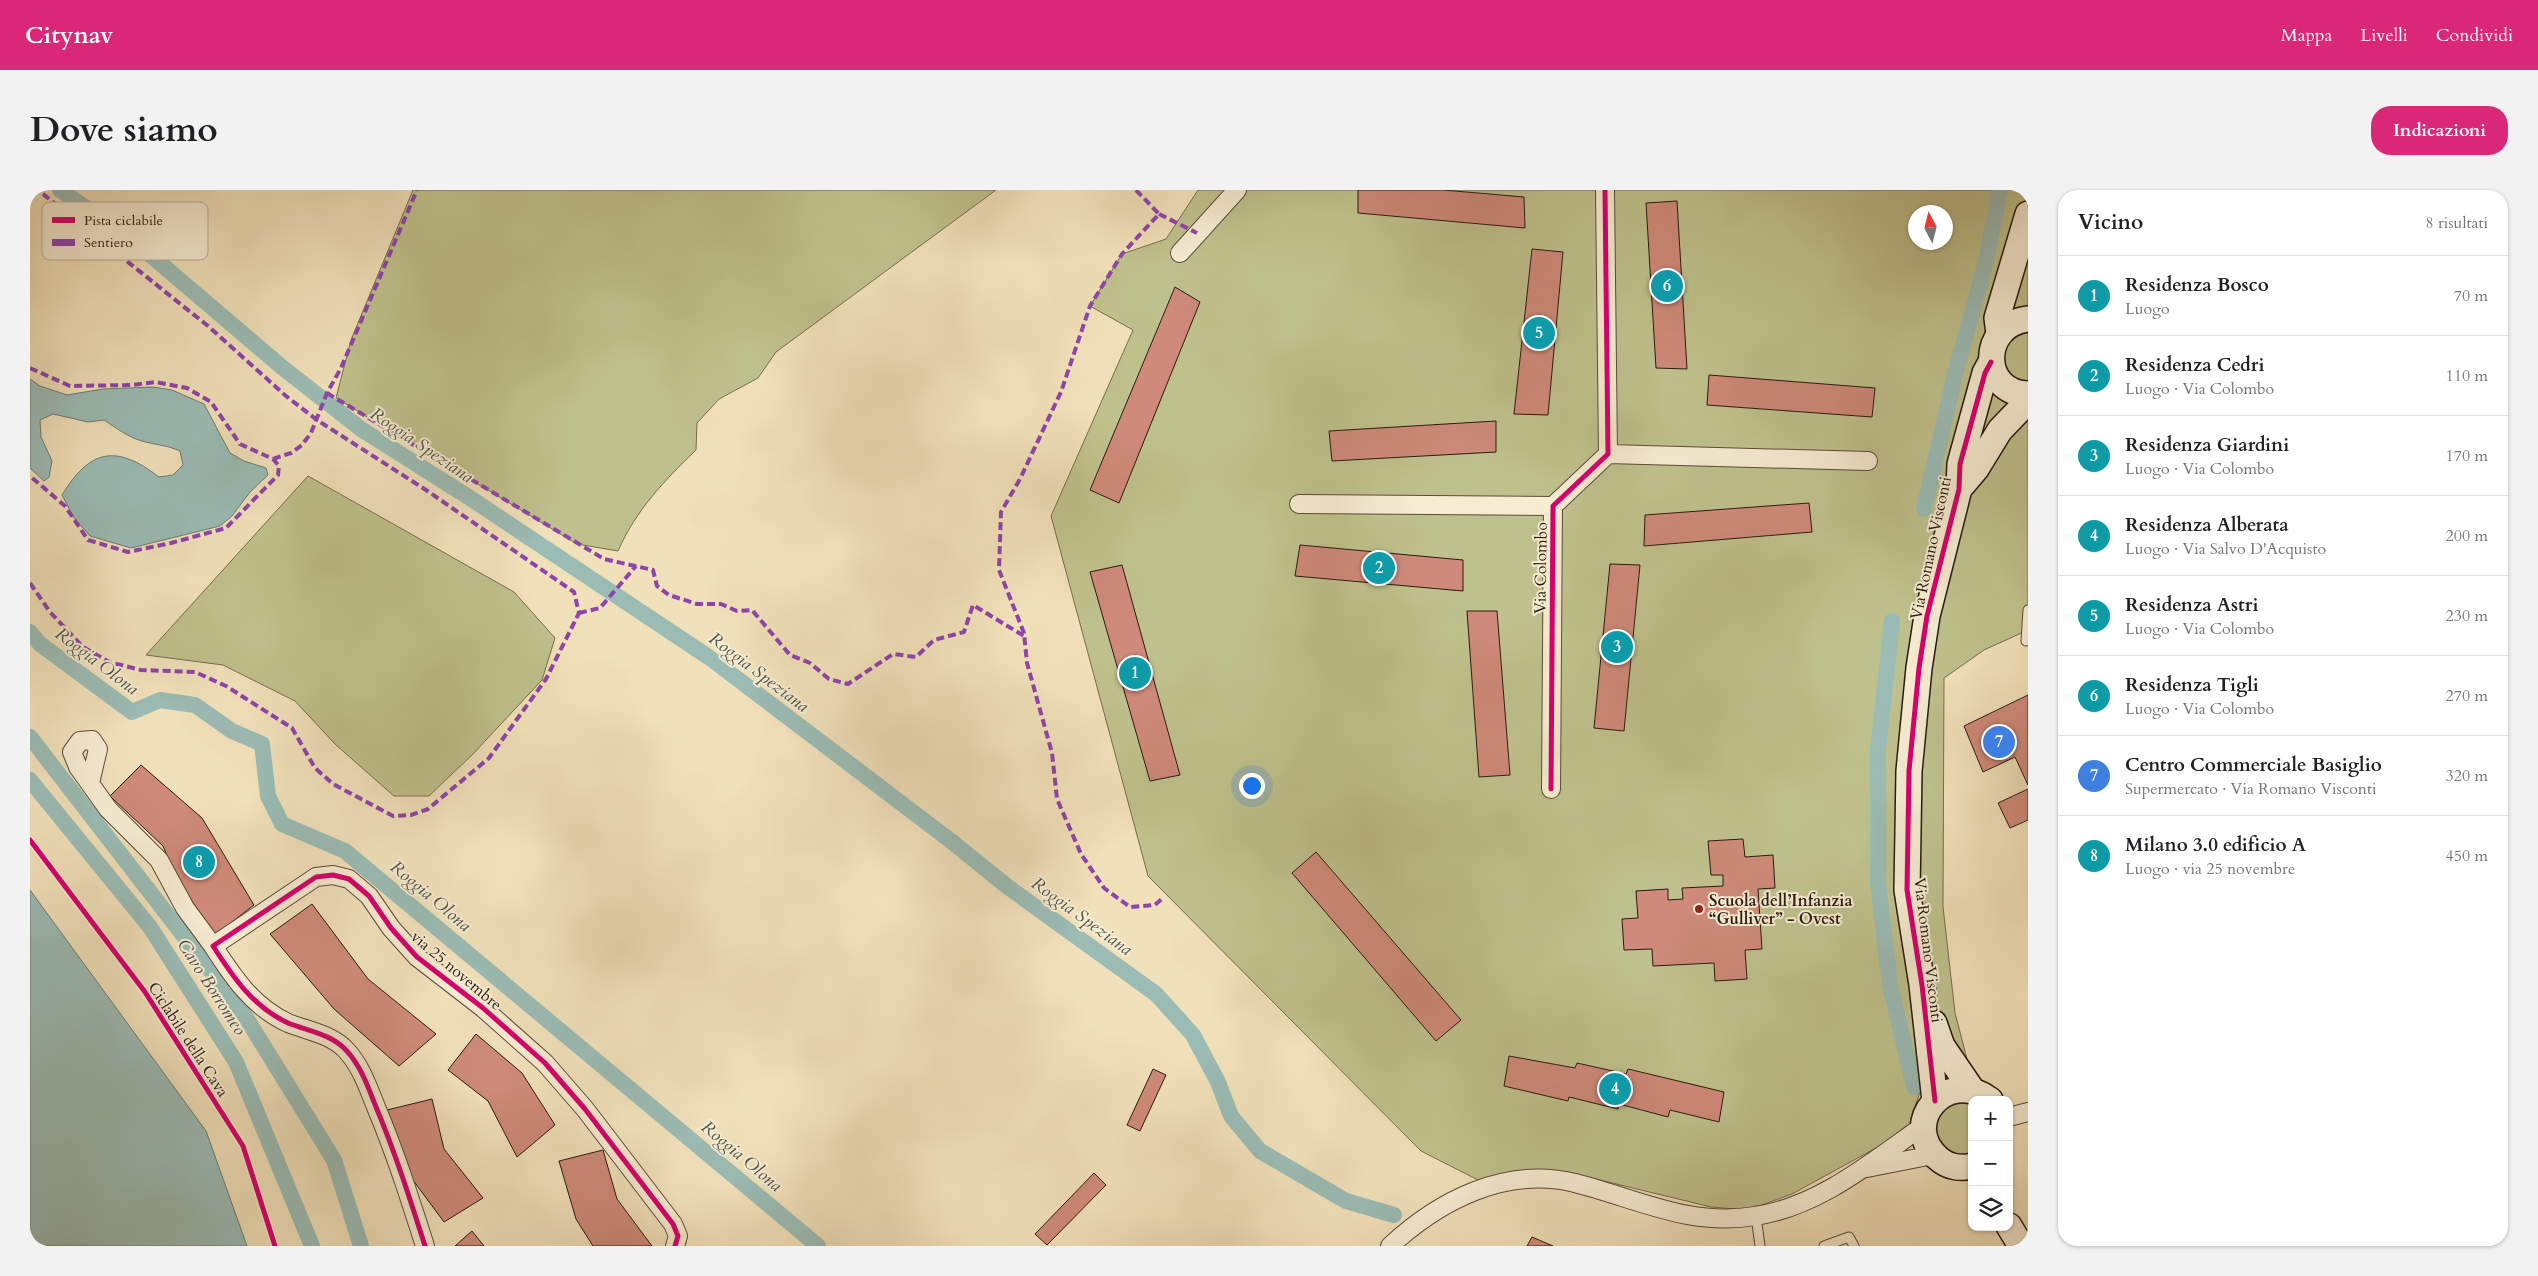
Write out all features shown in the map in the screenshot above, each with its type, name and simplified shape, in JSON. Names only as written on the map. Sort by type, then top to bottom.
[{"type":"street","points":[[1180,254],[1237,190]]},
{"type":"street","points":[[1605,190],[1608,454],[1868,461]]},
{"type":"street","points":[[1999,334],[1997,318],[2028,214]]},
{"type":"street","points":[[2028,240],[2028,254]]},
{"type":"street","points":[[1999,334],[2012,323],[2028,319]]},
{"type":"street","name":"Via Romano Visconti","points":[[1935,1100],[1922,985],[1907,890],[1909,772],[1919,668],[1927,616],[1959,489],[1960,464],[1984,373],[1991,362],[1993,346],[1999,334]]},
{"type":"street","points":[[1991,362],[1997,378],[2003,385],[2016,393],[2028,394]]},
{"type":"street","name":"Via Romano Visconti","points":[[1959,489],[1976,469],[2000,430],[2028,401]]},
{"type":"street","name":"Via Colombo","points":[[1299,504],[1553,506],[1608,454]]},
{"type":"street","name":"Via Colombo","points":[[1550,789],[1553,506]]},
{"type":"street","points":[[90,783],[108,809],[159,860],[185,908],[238,984],[263,1009],[288,1023],[334,1040],[346,1050],[360,1069],[394,1148],[425,1246]]},
{"type":"street","name":"via 25 novembre","points":[[213,946],[316,877],[333,874],[349,880],[369,896],[391,928],[417,957],[483,1008],[545,1063],[585,1109],[672,1224],[678,1236],[674,1246]]},
{"type":"street","name":"Via Romano Visconti","points":[[1922,985],[1942,1046],[1981,1095]]},
{"type":"street","points":[[1968,1170],[1942,1162],[1933,1154],[1927,1146],[1923,1126],[1925,1116],[1935,1100],[1946,1093],[1958,1089],[1981,1095]]},
{"type":"street","points":[[2013,1116],[2028,1112]]},
{"type":"street","points":[[1390,1246],[1438,1208],[1473,1191],[1528,1179],[1573,1183],[1668,1212],[1705,1219],[1756,1216],[1806,1200],[1861,1169],[1923,1126]]},
{"type":"street","points":[[1861,1169],[1933,1154]]},
{"type":"street","points":[[2012,1231],[2021,1246]]},
{"type":"lane","points":[[2026,641],[2028,610]]},
{"type":"lane","points":[[1756,1216],[1760,1246]]},
{"type":"lane","points":[[1824,1246],[1849,1237],[1854,1246]]},
{"type":"green space","points":[[413,190],[996,190],[776,352],[758,378],[719,399],[697,423],[696,450],[642,509],[618,551],[577,544],[336,398],[351,340]]},
{"type":"green space","points":[[1198,190],[2028,190],[2028,630],[1984,650],[1944,678],[1943,907],[1955,1013],[1967,1059],[1926,1074],[1907,1131],[1792,1194],[1748,1210],[1711,1207],[1567,1172],[1480,1181],[1421,1151],[1148,876],[1051,516],[1133,330],[1090,306],[1122,254],[1166,239]]},
{"type":"green space","points":[[308,476],[514,592],[555,638],[542,680],[473,754],[429,796],[394,796],[335,744],[295,701],[223,665],[146,655]]},
{"type":"green space","points":[[1968,1101],[1968,1159],[1937,1148],[1932,1117],[1936,1107]]},
{"type":"water","points":[[30,379],[40,386],[67,395],[103,389],[153,387],[172,390],[204,404],[230,453],[244,461],[266,468],[268,475],[250,492],[232,516],[220,526],[131,548],[90,536],[74,518],[62,495],[83,468],[94,460],[105,456],[117,456],[130,459],[144,466],[159,477],[173,475],[183,465],[180,451],[137,439],[104,420],[88,422],[53,414],[40,420],[41,437],[52,461],[49,477],[44,481],[30,468]]},
{"type":"water","points":[[30,890],[206,1131],[247,1246],[30,1246]]},
{"type":"building","points":[[1358,190],[1443,190],[1524,197],[1525,228],[1358,213]]},
{"type":"building","points":[[1677,201],[1687,369],[1656,368],[1646,203]]},
{"type":"building","points":[[1532,249],[1563,252],[1548,415],[1514,414]]},
{"type":"building","points":[[1175,287],[1200,302],[1119,503],[1090,490]]},
{"type":"building","points":[[1709,375],[1875,388],[1872,417],[1707,405]]},
{"type":"building","points":[[1496,421],[1496,452],[1332,461],[1329,431]]},
{"type":"building","points":[[1809,503],[1812,532],[1644,546],[1645,515]]},
{"type":"building","points":[[1300,545],[1463,560],[1463,591],[1295,576]]},
{"type":"building","points":[[1610,564],[1640,565],[1624,731],[1594,728]]},
{"type":"building","points":[[1122,565],[1180,775],[1150,781],[1090,572]]},
{"type":"building","points":[[1467,611],[1497,611],[1510,775],[1479,777]]},
{"type":"building","points":[[2028,695],[2028,785],[2015,757],[1983,772],[1964,726]]},
{"type":"building","points":[[141,765],[202,818],[254,905],[215,935],[176,878],[163,846],[110,796]]},
{"type":"building","points":[[2028,789],[2028,820],[2010,828],[1998,803]]},
{"type":"building","name":"Scuola dell’Infanzia “Gulliver” - Ovest","points":[[1743,839],[1745,857],[1773,855],[1775,888],[1758,889],[1762,949],[1745,950],[1747,979],[1715,981],[1714,963],[1653,966],[1652,949],[1624,950],[1622,919],[1638,918],[1636,891],[1668,889],[1668,900],[1683,899],[1682,888],[1723,886],[1723,875],[1711,875],[1708,841]]},
{"type":"building","points":[[1316,852],[1461,1020],[1436,1041],[1292,873]]},
{"type":"building","points":[[312,904],[368,979],[436,1034],[399,1066],[334,1009],[270,934]]},
{"type":"building","points":[[476,1034],[522,1073],[555,1125],[517,1157],[488,1101],[448,1070]]},
{"type":"building","points":[[1509,1056],[1575,1068],[1577,1063],[1626,1074],[1628,1069],[1724,1092],[1719,1122],[1670,1110],[1668,1117],[1619,1104],[1618,1109],[1569,1097],[1568,1101],[1504,1086]]},
{"type":"building","points":[[1153,1069],[1166,1075],[1140,1131],[1127,1125]]},
{"type":"building","points":[[432,1099],[444,1149],[483,1198],[444,1222],[404,1168],[387,1110]]},
{"type":"building","points":[[603,1150],[617,1199],[652,1246],[593,1246],[576,1219],[559,1161]]},
{"type":"building","points":[[1094,1173],[1106,1185],[1047,1245],[1035,1234]]},
{"type":"building","points":[[472,1231],[484,1246],[455,1246]]},
{"type":"building","points":[[1532,1237],[1553,1246],[1527,1246]]},
{"type":"waterway","name":"Roggia Speziana","points":[[60,190],[77,202]]},
{"type":"waterway","points":[[1924,509],[1955,374],[1986,261],[2000,190]]},
{"type":"waterway","name":"Roggia Speziana","points":[[156,260],[283,368],[361,429],[470,498],[710,658],[951,841],[1008,887],[1156,994],[1193,1035],[1218,1082],[1231,1116],[1260,1151],[1346,1201],[1394,1215]]},
{"type":"waterway","points":[[1892,621],[1878,750],[1878,883],[1890,985],[1914,1087]]},
{"type":"waterway","name":"Roggia Olona","points":[[30,632],[40,644],[132,712],[160,700],[195,705],[232,731],[262,744],[268,796],[282,824],[345,851],[818,1246]]},
{"type":"waterway","points":[[30,737],[242,1011],[334,1160],[361,1246]]},
{"type":"waterway","name":"Cavo Borromeo","points":[[30,780],[150,927],[236,1062],[312,1246]]},
{"type":"marked path","points":[[38,190],[53,202]]},
{"type":"marked path","points":[[273,459],[291,453],[302,445],[311,433],[327,393],[341,368],[417,190]]},
{"type":"marked path","points":[[1136,190],[1159,214],[1122,254],[1090,306],[1061,392],[1020,479],[1001,512],[999,570],[1024,633],[1027,663],[1052,753],[1057,799],[1081,854],[1104,888],[1130,907],[1155,905],[1164,897]]},
{"type":"marked path","points":[[1159,214],[1197,233]]},
{"type":"marked path","points":[[30,583],[50,612],[83,647],[109,662],[141,670],[195,672],[226,686],[292,728],[315,768],[333,784],[393,816],[411,815],[428,809],[489,758],[546,679],[579,613],[574,592],[426,490],[317,420],[286,396],[208,326],[126,260]]},
{"type":"marked path","points":[[30,368],[70,386],[133,385],[155,382],[187,388],[211,402],[240,444],[273,459],[279,466],[278,475],[226,528],[128,552],[88,540],[65,506],[30,476]]},
{"type":"marked path","points":[[327,393],[604,559],[653,570],[657,586],[669,595],[697,604],[721,604],[737,611],[752,610],[790,655],[810,663],[829,679],[848,684],[893,654],[916,657],[934,640],[964,632],[973,605],[1024,636],[1024,633]]},
{"type":"marked path","points":[[579,613],[600,608],[636,566]]},
{"type":"cycle path","points":[[1551,789],[1553,506],[1608,454],[1605,190]]},
{"type":"cycle path","points":[[1935,1101],[1922,985],[1907,890],[1909,771],[1919,668],[1927,616],[1959,489],[1960,464],[1985,373],[1991,362]]},
{"type":"cycle path","name":"Ciclabile della Cava","points":[[30,840],[145,992],[243,1146],[275,1246]]},
{"type":"cycle path","points":[[425,1246],[383,1124],[364,1077],[356,1063],[346,1050],[333,1040],[288,1023],[264,1009],[236,980],[213,946],[316,877],[333,875],[349,879],[369,896],[391,928],[417,957],[483,1008],[545,1063],[585,1109],[673,1224],[678,1236],[675,1246]]},
{"type":"place","name":"Residenza Tigli","points":[[1667,286]]},
{"type":"place","name":"Residenza Astri","points":[[1539,333]]},
{"type":"place","name":"Residenza Cedri","points":[[1379,568]]},
{"type":"place","name":"Residenza Giardini","points":[[1617,647]]},
{"type":"place","name":"Residenza Bosco","points":[[1135,673]]},
{"type":"place","name":"Centro Commerciale Basiglio","points":[[1999,742]]},
{"type":"place","name":"Milano 3.0 edificio A","points":[[199,862]]},
{"type":"place","name":"Scuola dell’Infanzia “Gulliver” - Ovest","points":[[1699,909]]},
{"type":"place","name":"Residenza Alberata","points":[[1615,1089]]}]
